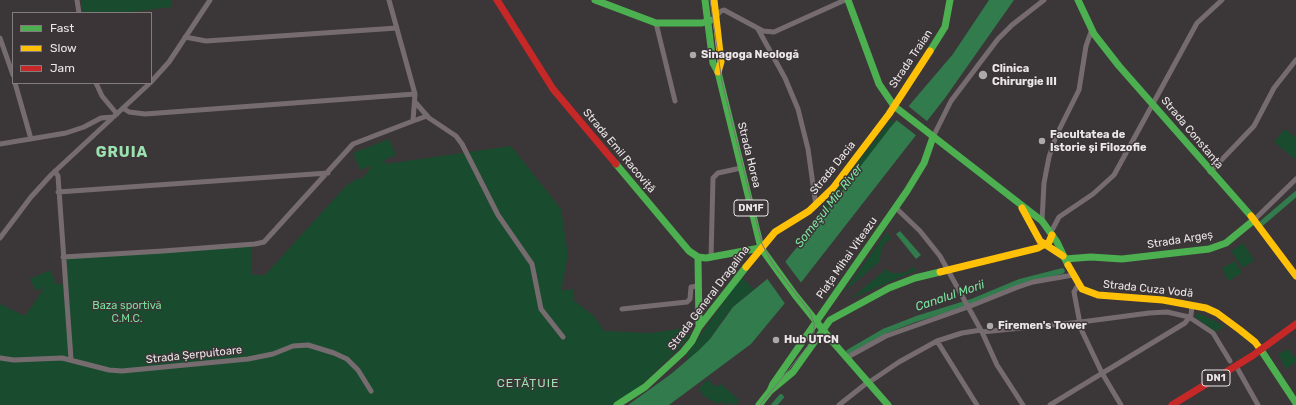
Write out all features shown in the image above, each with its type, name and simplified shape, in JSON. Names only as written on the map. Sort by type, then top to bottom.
[{"type":"main road","name":"Strada Emil Racoviță","points":[[497,0],[553,89],[684,246],[698,257]]},
{"type":"main road","points":[[595,0],[656,24],[706,22],[716,17]]},
{"type":"main road","name":"Strada Horea","points":[[705,0],[706,22],[713,63],[718,72],[761,248],[773,267],[816,320]]},
{"type":"main road","name":"Strada Horea","points":[[714,0],[721,62],[718,72]]},
{"type":"main road","points":[[846,0],[879,84],[894,106],[922,129],[954,151],[1017,203],[1042,220],[1051,233],[1078,285]]},
{"type":"main road","name":"Strada Traian","points":[[894,106],[945,27],[950,0]]},
{"type":"main road","name":"Strada Constanța","points":[[1078,0],[1092,29],[1119,66],[1153,103],[1210,172],[1254,220],[1296,276]]},
{"type":"main road","name":"Strada Dacia","points":[[761,248],[775,232],[816,206],[833,188],[894,106]]},
{"type":"main road","name":"Piața Mihai Viteazu","points":[[770,391],[773,384],[816,320],[896,208],[920,171],[933,137]]},
{"type":"main road","points":[[1017,203],[1026,214],[1038,238],[1064,258]]},
{"type":"main road","name":"Strada Argeș","points":[[1064,258],[1122,258],[1209,249],[1226,243],[1254,220]]},
{"type":"main road","points":[[759,405],[770,391],[793,372],[830,320],[837,314],[881,292],[915,278],[947,269],[1032,250],[1046,244],[1051,233]]},
{"type":"main road","points":[[700,327],[698,257],[711,258],[761,248]]},
{"type":"main road","name":"Strada General Dragalina","points":[[617,405],[644,387],[674,361],[692,341],[700,327],[761,248]]},
{"type":"main road","points":[[737,252],[745,257],[745,267]]},
{"type":"main road","name":"Strada Cuza Vodă","points":[[1078,285],[1085,291],[1094,294],[1163,300],[1206,308],[1223,318],[1255,342],[1296,403]]},
{"type":"main road","name":"DN1F","points":[[816,320],[846,358],[888,405]]},
{"type":"main road","name":"DN1","points":[[1172,405],[1233,364],[1261,350],[1296,324]]},
{"type":"street","points":[[77,0],[79,12]]},
{"type":"street","points":[[152,80],[163,69],[210,0]]},
{"type":"street","points":[[389,0],[415,94],[413,121]]},
{"type":"street","points":[[716,17],[721,10],[724,10],[768,33],[781,30],[846,0]]},
{"type":"street","points":[[933,137],[951,101],[998,39],[1012,24],[1044,0]]},
{"type":"street","points":[[1051,233],[1059,217],[1093,194],[1114,175],[1197,24],[1222,0]]},
{"type":"street","points":[[656,24],[675,101]]},
{"type":"street","points":[[185,37],[206,41],[397,28]]},
{"type":"street","points":[[758,29],[785,78],[798,109],[808,149],[816,206]]},
{"type":"street","points":[[1042,220],[1044,183],[1049,157],[1056,136],[1079,90],[1086,46],[1092,29]]},
{"type":"street","points":[[0,38],[12,72]]},
{"type":"street","points":[[1210,172],[1254,126],[1274,88],[1296,60]]},
{"type":"street","points":[[15,84],[31,138]]},
{"type":"street","points":[[96,84],[102,96],[115,116]]},
{"type":"street","points":[[0,238],[31,197],[55,171],[148,84]]},
{"type":"street","points":[[123,108],[128,112],[145,114],[415,94]]},
{"type":"street","points":[[415,102],[427,116],[456,136],[462,144],[498,215],[532,264],[540,309],[563,337]]},
{"type":"street","points":[[0,144],[72,131],[101,118],[115,116]]},
{"type":"street","points":[[63,257],[260,243],[267,238],[353,144],[359,140],[427,116]]},
{"type":"street","points":[[711,258],[713,178],[718,173],[742,168]]},
{"type":"street","points":[[55,171],[58,176],[71,359]]},
{"type":"street","points":[[58,192],[328,173]]},
{"type":"street","name":"Strada Argeș","points":[[1254,220],[1296,179]]},
{"type":"street","points":[[896,208],[920,231],[940,256],[982,331],[1000,370],[1023,405]]},
{"type":"street","points":[[846,358],[886,336],[968,307],[1026,284],[1073,275]]},
{"type":"street","points":[[1078,285],[1074,292],[1079,322],[1102,373],[1121,405]]},
{"type":"street","points":[[622,309],[687,302],[690,299],[691,287],[698,286]]},
{"type":"street","points":[[1050,405],[1185,323],[1189,318],[1192,305]]},
{"type":"street","points":[[839,405],[868,383],[900,362],[937,341],[962,333],[1079,322],[1149,312],[1167,312],[1189,318],[1213,333],[1258,405]]},
{"type":"street","points":[[937,341],[977,405]]},
{"type":"street","name":"Strada Șerpuitoare","points":[[0,358],[71,359],[97,367],[122,371],[248,359],[273,354],[294,346],[308,345],[334,353],[347,360],[358,370],[371,391]]},
{"type":"green space","points":[[81,0],[171,0],[172,7],[130,12],[83,12]]},
{"type":"green space","points":[[891,120],[895,122],[826,212],[821,208]]},
{"type":"green space","points":[[1285,129],[1296,138],[1296,160],[1274,142]]},
{"type":"green space","name":"Baza sportivă C.M.C.","points":[[389,139],[396,155],[384,160],[386,164],[511,146],[561,209],[568,255],[561,291],[573,289],[574,301],[594,316],[604,331],[651,333],[685,328],[690,337],[646,381],[633,392],[611,405],[0,405],[0,304],[25,316],[45,287],[36,291],[30,279],[50,270],[55,282],[53,283],[65,285],[63,257],[251,244],[252,275],[265,275],[346,186],[357,179],[363,178],[371,167],[370,166],[360,170],[353,153]]},
{"type":"green space","points":[[887,232],[891,239],[886,242],[881,250],[880,261],[844,292]]},
{"type":"green space","points":[[1243,243],[1254,260],[1243,268],[1231,251]]},
{"type":"green space","points":[[1235,261],[1242,273],[1228,281],[1222,268]]},
{"type":"green space","points":[[912,267],[917,270],[851,299],[886,269],[891,273],[901,273],[907,272]]},
{"type":"green space","points":[[741,277],[754,289],[726,315],[710,339],[711,345],[653,388],[689,360],[686,356]]},
{"type":"green space","points":[[1198,313],[1224,326],[1215,332],[1195,317]]},
{"type":"green space","points":[[1288,349],[1296,359],[1296,362],[1286,369],[1278,354]]},
{"type":"green space","points":[[708,379],[715,387],[721,384],[739,400],[736,405],[732,403],[731,405],[727,402],[725,405],[720,401],[718,404],[703,396],[699,388]]},
{"type":"shaded area","points":[[989,0],[1014,0],[945,98],[785,303],[751,344],[669,405],[628,405],[671,374],[698,351],[710,339],[733,307],[785,262],[890,128],[953,54]]},
{"type":"shaded area","points":[[900,231],[921,255],[916,259],[896,234]]},
{"type":"pier","points":[[907,105],[928,122],[917,136],[895,119]]},
{"type":"pier","points":[[784,260],[802,284],[786,305],[766,277]]},
{"type":"waterway","name":"Canalul Morii","points":[[1262,223],[1296,194]]},
{"type":"waterway","name":"Canalul Morii","points":[[849,352],[885,331],[916,319],[971,302],[1019,282],[1062,271]]},
{"type":"waterway","name":"Canalul Morii","points":[[774,405],[781,397]]},
{"type":"tram line","points":[[710,0],[722,82],[762,244],[774,266],[810,312],[814,323],[814,335],[812,341],[760,405]]},
{"type":"traffic: fast","points":[[595,0],[656,23],[702,23],[712,20]]},
{"type":"traffic: fast","points":[[705,0],[713,63],[718,72],[761,248],[795,295],[832,341],[888,405]]},
{"type":"traffic: fast","points":[[848,0],[879,84],[894,106],[1042,221],[1057,242],[1068,265]]},
{"type":"traffic: fast","points":[[930,51],[945,27],[950,0]]},
{"type":"traffic: fast","points":[[1078,0],[1094,34],[1119,66],[1251,216]]},
{"type":"traffic: fast","points":[[770,391],[773,384],[907,191],[924,163],[933,137]]},
{"type":"traffic: fast","points":[[616,164],[689,251],[698,257],[706,258],[760,248]]},
{"type":"traffic: fast","points":[[1065,259],[1091,257],[1122,259],[1209,249],[1226,243],[1254,220]]},
{"type":"traffic: fast","points":[[698,257],[699,327]]},
{"type":"traffic: fast","points":[[617,405],[645,387],[683,352],[692,341],[699,327],[746,267]]},
{"type":"traffic: fast","points":[[759,405],[770,391],[793,372],[830,320],[889,288],[915,278],[940,272]]},
{"type":"traffic: fast","points":[[1261,350],[1296,403]]},
{"type":"traffic: slow","points":[[714,0],[721,62],[718,72]]},
{"type":"traffic: slow","points":[[746,267],[775,232],[809,211],[833,188],[889,114],[930,51]]},
{"type":"traffic: slow","points":[[1022,208],[1040,241],[1063,256]]},
{"type":"traffic: slow","points":[[1251,216],[1296,276]]},
{"type":"traffic: slow","points":[[940,272],[1038,248],[1049,242],[1052,235]]},
{"type":"traffic: slow","points":[[1068,265],[1082,289],[1098,295],[1163,300],[1206,308],[1217,313],[1240,330],[1255,342],[1261,350]]},
{"type":"traffic: jam","points":[[497,0],[553,89],[616,164]]},
{"type":"traffic: jam","points":[[1172,405],[1252,356],[1296,324]]},
{"type":"place","name":"Sinagoga Neologă","points":[[693,55]]},
{"type":"place","name":"Clinica Chirurgie III","points":[[983,75]]},
{"type":"place","name":"Facultatea de Istorie și Filozofie","points":[[1042,141]]},
{"type":"place","name":"Firemen's Tower","points":[[990,326]]},
{"type":"place","name":"Hub UTCN","points":[[776,340]]},
{"type":"district","name":"GRUIA","points":[[122,153]]},
{"type":"district","name":"CETĂȚUIE","points":[[528,384]]},
{"type":"water label","name":"Someşul Mic River","points":[[829,206]]}]
